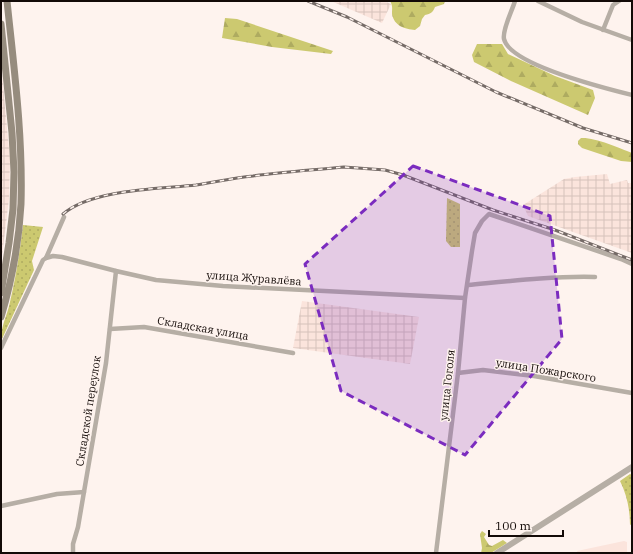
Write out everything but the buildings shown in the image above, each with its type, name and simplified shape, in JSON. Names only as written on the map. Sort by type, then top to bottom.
[{"type":"main road","points":[[1,317],[7,298],[13,269],[21,204],[21,164],[7,1]]},
{"type":"main road","points":[[1,24],[12,133],[14,172],[13,209],[1,293]]},
{"type":"street","points":[[515,1],[504,37],[506,45],[512,51],[555,73],[601,88],[632,95]]},
{"type":"street","points":[[538,1],[582,22],[632,40]]},
{"type":"street","points":[[603,30],[613,5],[619,1]]},
{"type":"street","name":"улица Гоголя","points":[[436,553],[458,373],[465,298],[475,233],[482,221],[489,214],[632,264]]},
{"type":"street","points":[[1,348],[43,260],[46,258],[64,217]]},
{"type":"street","name":"улица Журавлёва","points":[[46,258],[62,256],[156,280],[223,286],[465,298]]},
{"type":"street","name":"Складской переулок","points":[[73,553],[73,544],[78,527],[106,363],[116,271]]},
{"type":"street","points":[[468,285],[515,282],[564,276],[595,277]]},
{"type":"street","name":"Складская улица","points":[[110,328],[144,327],[293,353]]},
{"type":"street","name":"улица Пожарского","points":[[458,373],[483,370],[534,376],[632,393]]},
{"type":"street","points":[[497,553],[632,467]]},
{"type":"street","points":[[1,506],[56,494],[84,492]]},
{"type":"highlighted area","points":[[413,166],[550,216],[562,339],[465,455],[341,391],[305,264]]},
{"type":"shaded area","points":[[331,1],[384,1],[391,4],[382,23]]},
{"type":"shaded area","points":[[1,63],[10,160],[9,199],[1,264]]},
{"type":"shaded area","points":[[607,174],[610,184],[627,180],[628,183],[632,183],[632,253],[528,216],[523,205],[564,179]]},
{"type":"shaded area","points":[[302,301],[419,317],[410,364],[293,348]]},
{"type":"shaded area","points":[[624,541],[627,542],[627,553],[578,553],[577,551]]},
{"type":"green space","points":[[390,1],[445,1],[444,4],[435,7],[432,12],[425,15],[420,26],[415,30],[404,28],[395,21],[392,14],[392,6]]},
{"type":"green space","points":[[225,18],[237,19],[333,51],[331,54],[272,47],[222,38]]},
{"type":"green space","points":[[477,44],[502,44],[508,54],[555,76],[593,90],[595,98],[588,115],[511,81],[474,62],[472,55]]},
{"type":"green space","points":[[581,138],[600,141],[632,153],[632,162],[621,161],[582,148],[578,144],[578,141]]},
{"type":"green space","points":[[447,198],[460,204],[460,247],[451,247],[446,241]]},
{"type":"green space","points":[[23,225],[43,227],[32,261],[34,270],[1,341],[4,321],[9,307],[14,283]]},
{"type":"green space","points":[[630,474],[632,475],[632,524],[630,525],[628,503],[620,481]]},
{"type":"green space","points":[[482,531],[486,534],[484,537],[489,545],[492,546],[503,540],[507,543],[491,553],[481,553],[482,548],[480,534]]},
{"type":"railway","points":[[308,1],[347,17],[496,92],[583,128],[632,143]]},
{"type":"railway","points":[[63,214],[91,199],[145,189],[196,185],[239,178],[344,167],[385,170],[403,175],[493,210],[555,230],[632,260]]}]
